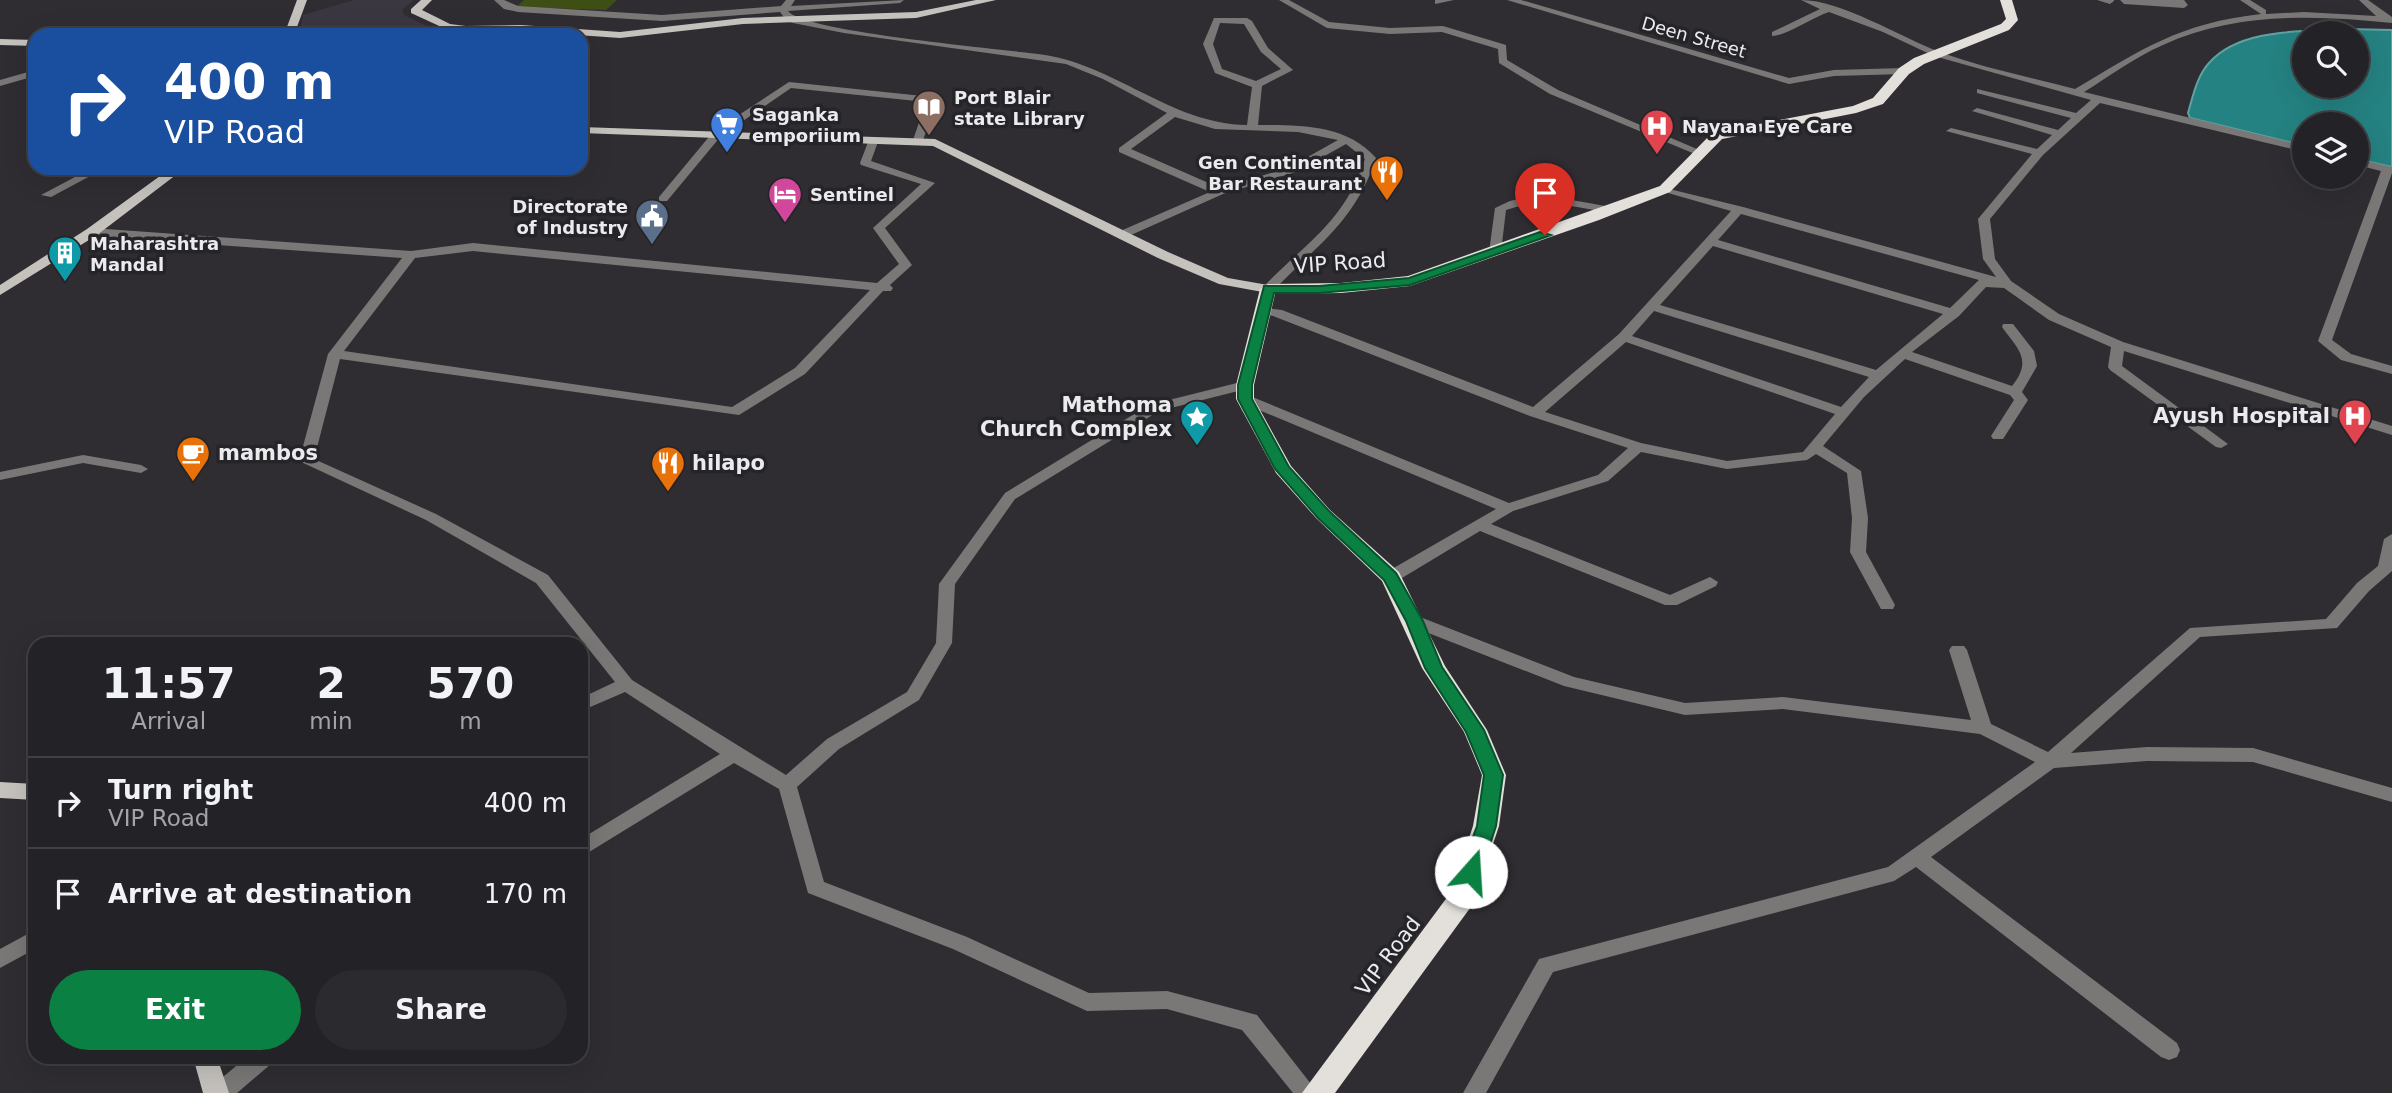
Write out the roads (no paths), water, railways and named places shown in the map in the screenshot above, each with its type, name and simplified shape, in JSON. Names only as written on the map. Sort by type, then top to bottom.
[{"type":"highway","name":"VIP Road","points":[[1317,1093],[1463,895],[1486,826],[1493,775],[1475,730],[1434,668],[1391,577],[1323,514],[1283,469],[1245,392],[1268,289],[1319,289],[1410,281],[1612,210],[1665,189],[1717,136],[1856,109],[1878,101],[1904,71],[1937,54],[2005,27],[2012,20],[2006,0]]},
{"type":"main road","points":[[290,28],[302,0]]},
{"type":"main road","points":[[427,0],[415,10],[448,27],[457,28]]},
{"type":"main road","points":[[588,32],[630,34],[786,14],[916,15],[991,0]]},
{"type":"main road","points":[[0,42],[28,43]]},
{"type":"main road","points":[[588,130],[918,140],[935,143],[1122,235],[1224,281],[1268,289]]},
{"type":"main road","points":[[1,290],[92,232],[169,175]]},
{"type":"main road","points":[[0,790],[28,792]]},
{"type":"main road","points":[[208,1064],[218,1093]]},
{"type":"street","points":[[498,0],[507,7],[518,9],[662,18],[786,14],[900,0]]},
{"type":"street","points":[[786,14],[791,0]]},
{"type":"street","points":[[1283,0],[1327,25],[1390,31],[1443,29],[1503,47],[1502,61],[1554,92],[1699,152]]},
{"type":"street","points":[[1438,2],[1450,0]]},
{"type":"street","name":"Deen Street","points":[[1512,0],[1788,81],[1834,73],[1904,71]]},
{"type":"street","points":[[1805,0],[1831,8],[1937,54],[2098,99],[2292,146]]},
{"type":"street","points":[[2101,0],[2184,5],[2179,0]]},
{"type":"street","points":[[2245,0],[2263,12]]},
{"type":"street","points":[[2363,0],[2390,17]]},
{"type":"street","points":[[1775,34],[1806,17],[1831,8]]},
{"type":"street","points":[[786,14],[848,32],[1071,63],[1105,74],[1173,113],[1215,126],[1314,130],[1357,143],[1371,158],[1356,201],[1326,235],[1268,289]]},
{"type":"street","points":[[2076,93],[2159,43],[2197,29],[2286,16],[2390,17]]},
{"type":"street","points":[[1217,20],[1247,21],[1264,50],[1289,70],[1257,85],[1218,71],[1208,44],[1217,20]]},
{"type":"street","points":[[0,83],[28,75]]},
{"type":"street","points":[[663,199],[717,134],[789,85],[932,100],[918,140]]},
{"type":"street","points":[[1252,129],[1257,85]]},
{"type":"street","points":[[1982,91],[2079,117]]},
{"type":"street","points":[[2007,284],[1989,258],[1984,219],[2039,153],[2098,99]]},
{"type":"street","points":[[1977,111],[2059,134]]},
{"type":"street","points":[[1173,113],[1123,150],[1219,192]]},
{"type":"street","points":[[1951,131],[2039,153]]},
{"type":"street","points":[[335,354],[734,412],[758,400],[800,371],[887,288],[906,265],[879,228],[929,183],[865,163],[874,139]]},
{"type":"street","points":[[1122,235],[1219,192],[1292,170],[1347,139]]},
{"type":"street","points":[[2369,165],[2390,169],[2325,341],[2346,357],[2392,370]]},
{"type":"street","points":[[47,195],[86,175]]},
{"type":"street","points":[[1665,189],[2007,284],[2054,317],[2118,345],[2392,431]]},
{"type":"street","points":[[1495,252],[1501,208],[1517,201],[1541,199],[1612,210]]},
{"type":"street","points":[[1535,413],[1624,337],[1713,242],[1739,209]]},
{"type":"street","points":[[92,232],[411,255],[473,247],[887,288]]},
{"type":"street","points":[[1713,242],[1954,313]]},
{"type":"street","points":[[411,255],[335,354],[306,461],[431,517],[542,579],[626,684],[787,785],[815,887],[960,943],[1087,1002],[1167,1000],[1249,1022],[1307,1093]]},
{"type":"street","points":[[1263,310],[1277,313],[1535,413],[1638,447],[1727,465],[1807,456],[1842,412],[1878,375],[1954,313],[1983,283],[2007,284]]},
{"type":"street","points":[[1653,307],[1878,375]]},
{"type":"street","points":[[2008,327],[2025,346],[2032,362],[2027,378],[2015,392]]},
{"type":"street","points":[[1624,337],[1842,412]]},
{"type":"street","points":[[2118,345],[2115,367],[2221,444]]},
{"type":"street","points":[[1904,354],[2015,392],[2021,400],[1998,436]]},
{"type":"street","points":[[787,785],[833,744],[913,696],[944,643],[947,584],[1010,496],[1154,408],[1245,392],[1508,508]]},
{"type":"street","points":[[1391,577],[1508,508],[1603,478],[1638,447]]},
{"type":"street","points":[[1815,447],[1854,471],[1860,518],[1858,552],[1887,605]]},
{"type":"street","points":[[0,476],[83,458],[141,469]]},
{"type":"street","points":[[1479,525],[1671,601],[1710,582]]},
{"type":"street","points":[[1475,1093],[1546,965],[1894,873],[2050,761],[2196,632],[2331,624],[2363,587],[2389,570],[2392,540]]},
{"type":"street","points":[[1414,621],[1570,682],[1685,709],[1783,703],[1983,728],[2050,761],[2147,754],[2253,755],[2392,794]]},
{"type":"street","points":[[1958,650],[1983,728]]},
{"type":"street","points":[[588,702],[626,684]]},
{"type":"street","points":[[588,845],[734,754]]},
{"type":"street","points":[[1917,856],[2169,1049]]},
{"type":"street","points":[[0,959],[28,943]]},
{"type":"street","points":[[218,1093],[254,1064]]},
{"type":"water","points":[[2369,29],[2392,30],[2392,167],[2369,162],[2369,112],[2292,112],[2292,143],[2190,118],[2188,113],[2198,80],[2209,63],[2222,51],[2238,43],[2292,32],[2292,98],[2369,98]]},
{"type":"place","name":"Port Blair state Library","points":[[929,137]]},
{"type":"place","name":"Saganka emporiium","points":[[727,154]]},
{"type":"place","name":"Nayana Eye Care","points":[[1657,156]]},
{"type":"place","name":"Gen Continental Bar Restaurant","points":[[1387,202]]},
{"type":"place","name":"Sentinel","points":[[785,224]]},
{"type":"place","name":"Directorate of Industry","points":[[652,246]]},
{"type":"place","name":"Maharashtra Mandal","points":[[65,283]]},
{"type":"place","name":"Ayush Hospital","points":[[2355,446]]},
{"type":"place","name":"Mathoma Church Complex","points":[[1197,447]]},
{"type":"place","name":"mambos","points":[[193,483]]},
{"type":"place","name":"hilapo","points":[[668,493]]}]
